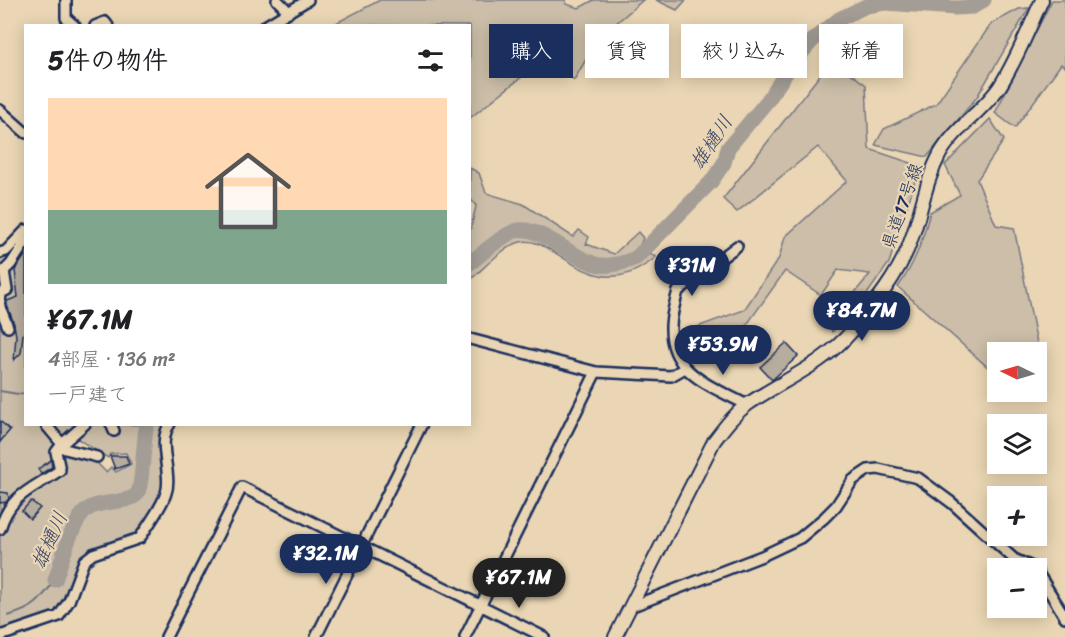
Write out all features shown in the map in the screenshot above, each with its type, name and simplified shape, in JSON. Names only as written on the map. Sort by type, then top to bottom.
[{"type":"main road","name":"県道17号線","points":[[615,637],[714,441],[736,414],[747,405],[809,368],[829,353],[851,332],[880,294],[904,257],[911,241],[929,178],[942,151],[999,86],[1042,0]]},
{"type":"street","points":[[66,0],[66,18],[73,24]]},
{"type":"street","points":[[277,0],[289,12]]},
{"type":"street","points":[[268,24],[308,0]]},
{"type":"street","points":[[0,110],[24,131]]},
{"type":"street","points":[[0,254],[6,251],[24,232]]},
{"type":"street","points":[[8,327],[0,306],[1,293],[7,290],[4,271],[24,244]]},
{"type":"street","points":[[737,246],[678,291],[670,327],[675,356],[684,368],[747,405]]},
{"type":"street","points":[[471,339],[596,372],[671,376],[684,368]]},
{"type":"street","points":[[465,637],[596,372]]},
{"type":"street","points":[[47,426],[65,449],[97,457]]},
{"type":"street","points":[[0,529],[6,514],[18,496],[60,470],[56,452],[83,426]]},
{"type":"street","points":[[0,636],[59,616],[69,601],[84,561],[93,554],[140,538],[167,492],[165,445],[169,426]]},
{"type":"street","points":[[316,637],[421,426]]},
{"type":"street","points":[[630,607],[762,556],[800,538],[836,506],[860,474],[867,470],[878,469],[904,473],[925,482],[1013,558]]},
{"type":"street","points":[[166,637],[242,486],[544,637]]},
{"type":"street","points":[[1047,588],[1065,617]]},
{"type":"shaded area","points":[[380,0],[566,0],[566,4],[579,8],[594,0],[643,0],[615,24],[585,24],[585,61],[574,80],[572,78],[573,24],[489,24],[489,78],[520,78],[471,117],[471,24],[336,24]]},
{"type":"shaded area","points":[[656,0],[686,0],[677,10]]},
{"type":"shaded area","points":[[1052,0],[1065,0],[1065,67],[1061,64],[1015,128],[995,113]]},
{"type":"shaded area","points":[[1029,8],[977,97],[927,157],[875,145],[884,129],[936,104],[991,24],[1019,9]]},
{"type":"shaded area","points":[[819,76],[819,78],[857,78],[866,85],[869,149],[920,166],[889,263],[860,304],[832,332],[829,324],[870,274],[838,270],[821,295],[785,271],[741,333],[694,354],[684,349],[686,331],[744,310],[779,258],[785,237],[847,181],[818,147],[737,212],[723,199]]},
{"type":"shaded area","points":[[990,119],[1004,140],[977,180],[996,225],[1014,228],[1037,342],[987,342],[987,366],[898,287],[918,251],[930,212],[960,195],[945,165]]},
{"type":"shaded area","points":[[471,169],[479,173],[486,193],[523,204],[573,237],[579,230],[589,237],[586,244],[614,254],[638,232],[643,238],[638,250],[617,267],[627,268],[650,254],[656,257],[633,272],[612,276],[593,273],[531,242],[517,243],[498,255],[471,279],[471,227],[476,206],[471,199]]},
{"type":"shaded area","points":[[24,235],[24,426],[165,426],[161,440],[164,476],[160,497],[136,537],[93,551],[80,558],[66,599],[57,613],[0,633],[0,257]],"holes":[[[70,434],[108,458],[110,454],[126,453],[131,464],[116,472],[111,467],[106,472],[87,453],[81,453],[72,444],[63,446],[62,436]]]},
{"type":"building","points":[[24,257],[24,333],[21,353],[14,360],[16,336],[7,301],[18,297],[15,270]]},
{"type":"building","points":[[786,343],[798,356],[772,380],[760,367]]},
{"type":"building","points":[[0,421],[10,430],[0,442]]},
{"type":"building","points":[[110,456],[126,456],[129,464],[115,469]]},
{"type":"building","points":[[51,460],[52,467],[41,474],[38,469]]},
{"type":"building","points":[[0,492],[8,493],[9,499],[6,502],[0,503]]},
{"type":"building","points":[[31,501],[40,508],[30,519],[22,511]]},
{"type":"waterway","name":"雄樋川","points":[[471,262],[501,239],[519,230],[539,234],[591,263],[614,265],[636,258],[711,182],[724,163],[728,148],[768,100],[792,64],[812,41],[839,19],[866,6],[885,3],[955,8],[973,7],[984,0]]},
{"type":"waterway","points":[[0,391],[24,393]]},
{"type":"waterway","name":"雄樋川","points":[[55,580],[68,542],[82,514],[93,506],[128,499],[137,494],[141,482],[147,426]]},
{"type":"waterway","name":"雄樋川","points":[[8,616],[36,603],[55,580]]}]
